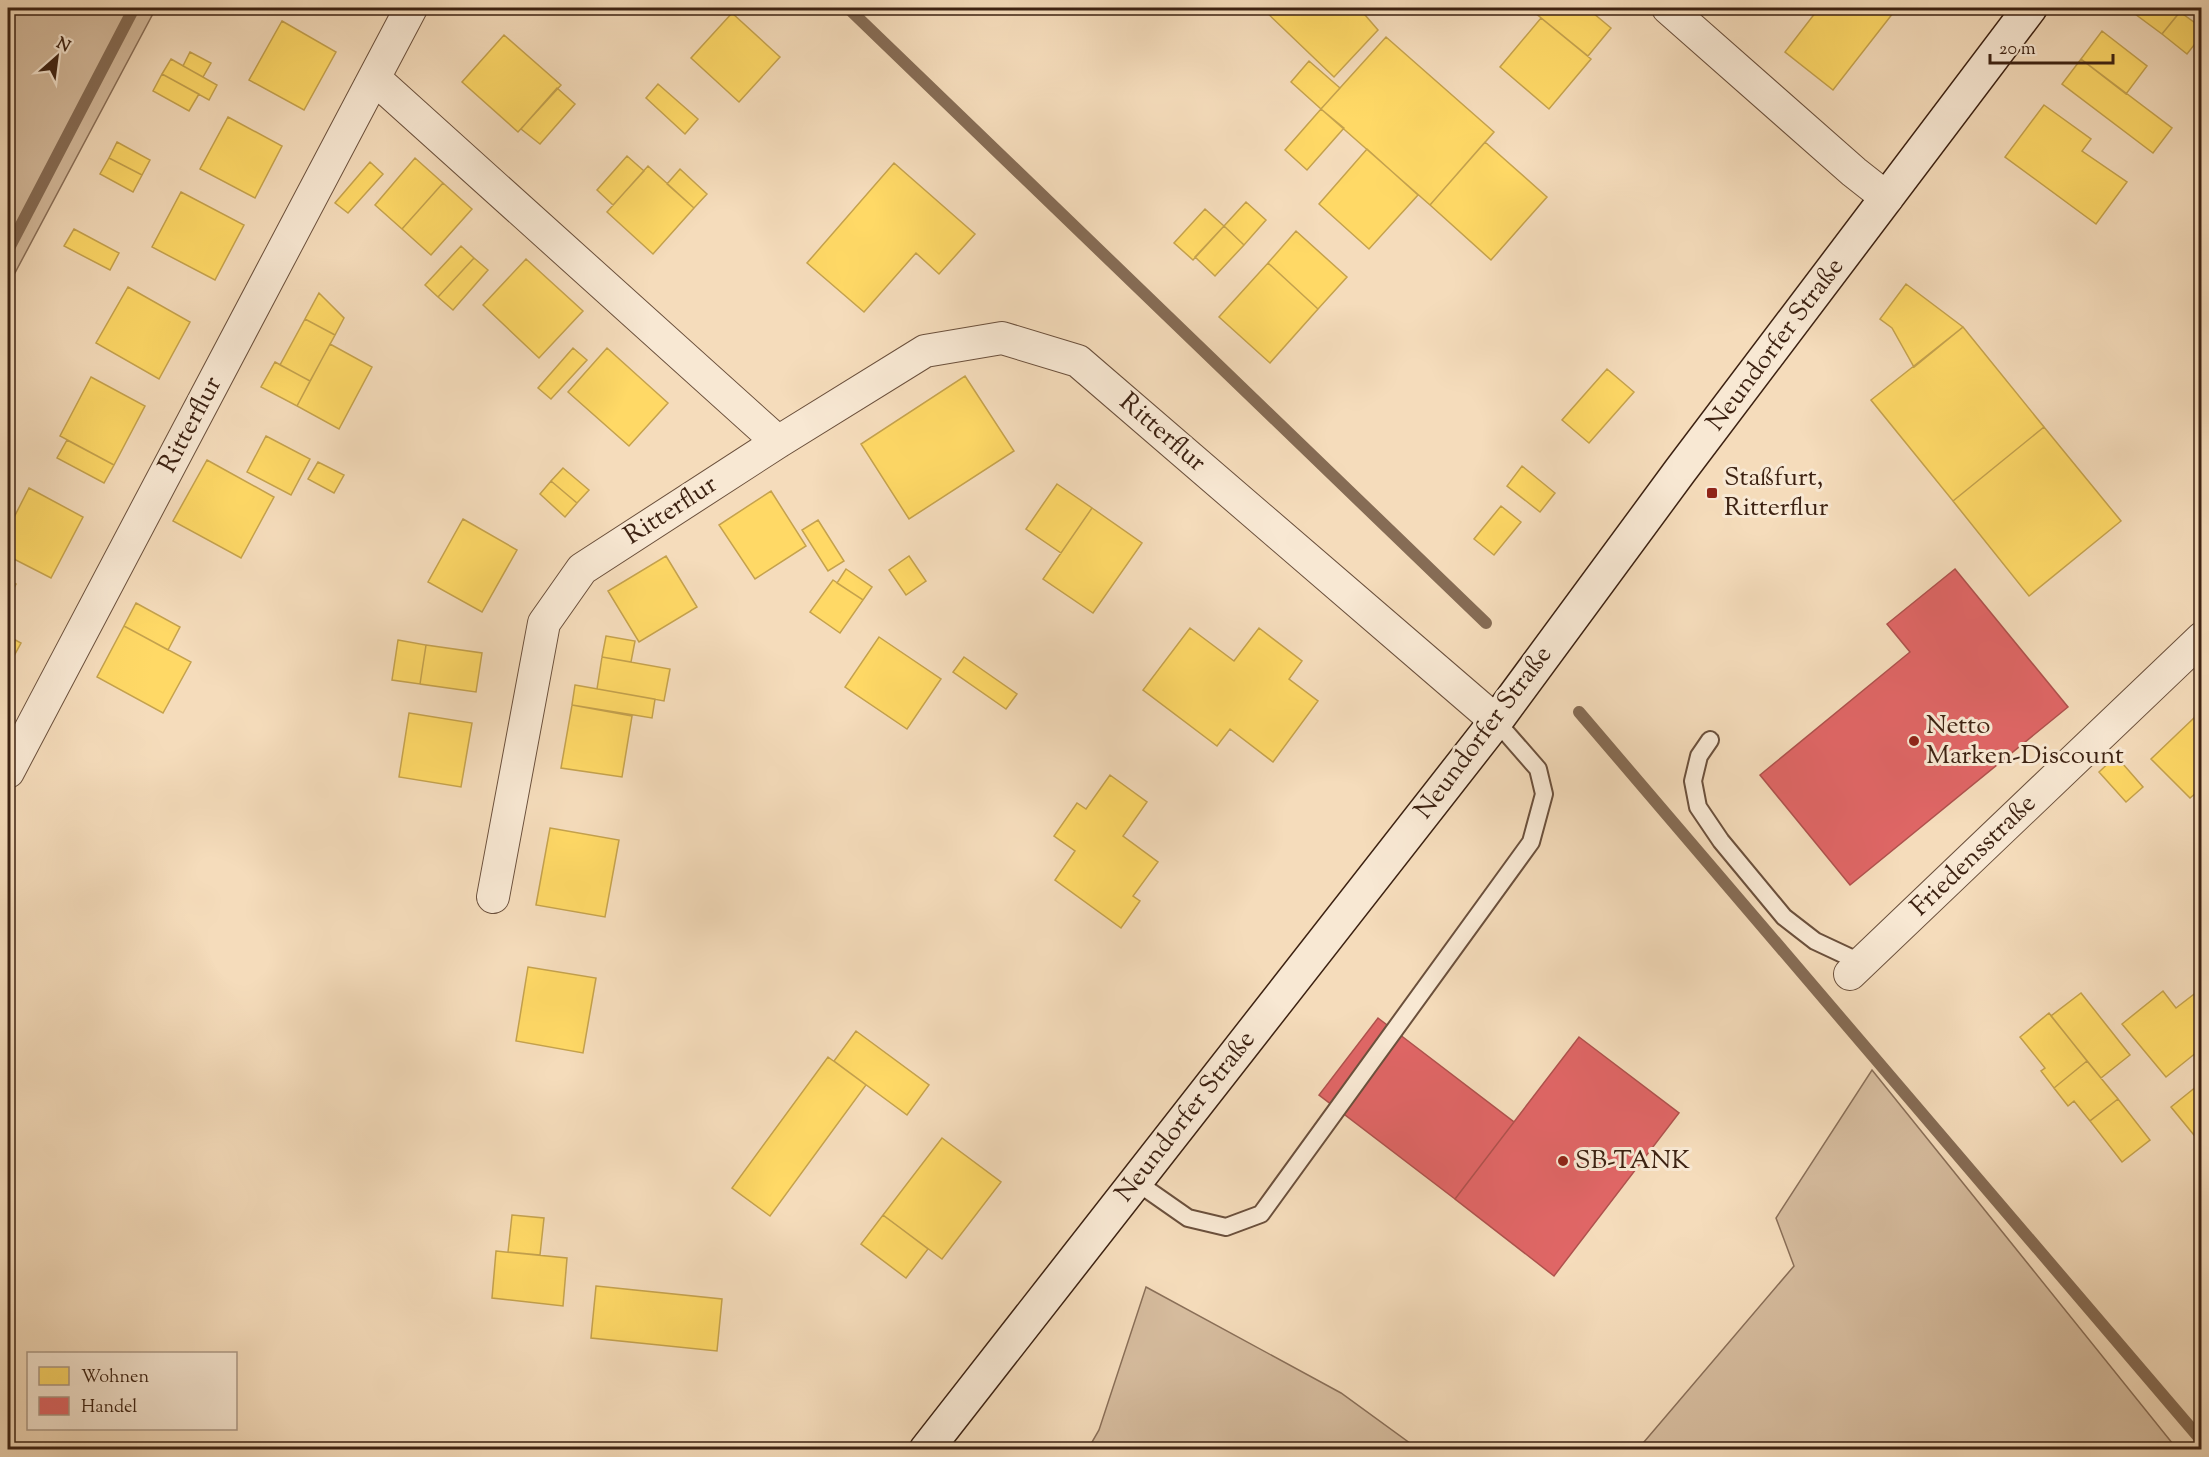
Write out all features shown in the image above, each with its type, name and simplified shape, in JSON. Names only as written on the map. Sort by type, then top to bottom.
[{"type":"main road","name":"Neundorfer Straße","points":[[926,1449],[1496,721],[1673,480],[2030,8]]},
{"type":"street","name":"Ritterflur","points":[[8,772],[411,8]]},
{"type":"street","points":[[1668,8],[1854,172],[1887,198]]},
{"type":"street","points":[[374,78],[778,441]]},
{"type":"street","name":"Ritterflur","points":[[493,897],[544,623],[582,569],[778,441],[925,351],[1002,338],[1078,361],[1496,721]]},
{"type":"street","name":"Friedensstraße","points":[[1856,969],[2202,638]]},
{"type":"lane","points":[[1135,1181],[1188,1218],[1226,1227],[1261,1214],[1531,842],[1544,795],[1538,769],[1496,721]]},
{"type":"lane","points":[[1710,740],[1699,756],[1693,781],[1698,807],[1721,841],[1784,917],[1856,969]]},
{"type":"shaded area","points":[[8,8],[156,8],[8,286]]},
{"type":"shaded area","points":[[1872,1070],[2177,1449],[1638,1449],[1794,1266],[1776,1218]]},
{"type":"shaded area","points":[[1146,1287],[1341,1393],[1418,1449],[1088,1449],[1099,1430]]},
{"type":"building: Wohnen","points":[[1262,8],[1359,8],[1378,30],[1334,77]]},
{"type":"building: Wohnen","points":[[1529,8],[1587,8],[1611,28],[1588,56]]},
{"type":"building: Wohnen","points":[[1819,8],[1897,8],[1833,90],[1785,52]]},
{"type":"building: Wohnen","points":[[2127,8],[2183,8],[2162,34]]},
{"type":"building: Wohnen","points":[[2180,12],[2202,28],[2202,35],[2187,54],[2162,34]]},
{"type":"building: Wohnen","points":[[732,13],[780,57],[739,102],[691,58]]},
{"type":"building: Wohnen","points":[[1541,18],[1591,59],[1549,109],[1500,67]]},
{"type":"building: Wohnen","points":[[282,21],[336,52],[304,110],[249,80]]},
{"type":"building: Wohnen","points":[[2102,31],[2147,66],[2126,94],[2081,59]]},
{"type":"building: Wohnen","points":[[504,35],[561,85],[518,132],[462,82]]},
{"type":"building: Wohnen","points":[[1386,37],[1494,132],[1430,205],[1321,109]]},
{"type":"building: Wohnen","points":[[190,52],[211,63],[203,77],[183,66]]},
{"type":"building: Wohnen","points":[[171,59],[217,85],[209,100],[162,74]]},
{"type":"building: Wohnen","points":[[2081,59],[2172,128],[2153,153],[2062,84]]},
{"type":"building: Wohnen","points":[[1309,61],[1340,88],[1321,109],[1291,82]]},
{"type":"building: Wohnen","points":[[162,74],[199,94],[189,111],[153,91]]},
{"type":"building: Wohnen","points":[[658,84],[698,119],[685,134],[646,98]]},
{"type":"building: Wohnen","points":[[557,88],[575,104],[540,144],[521,129]]},
{"type":"building: Wohnen","points":[[2044,105],[2091,139],[2082,151],[2127,182],[2096,224],[2005,157]]},
{"type":"building: Wohnen","points":[[1321,109],[1344,128],[1307,170],[1285,150]]},
{"type":"building: Wohnen","points":[[228,117],[282,146],[255,198],[200,169]]},
{"type":"building: Wohnen","points":[[117,142],[150,160],[142,175],[109,158]]},
{"type":"building: Wohnen","points":[[1485,142],[1547,197],[1491,260],[1430,205]]},
{"type":"building: Wohnen","points":[[1367,149],[1418,195],[1369,249],[1319,204]]},
{"type":"building: Wohnen","points":[[627,156],[644,171],[613,205],[597,190]]},
{"type":"building: Wohnen","points":[[109,158],[142,175],[133,192],[100,174]]},
{"type":"building: Wohnen","points":[[415,158],[443,183],[402,229],[375,205]]},
{"type":"building: Wohnen","points":[[370,162],[383,174],[348,213],[335,203]]},
{"type":"building: Wohnen","points":[[894,163],[975,234],[939,274],[916,253],[864,312],[807,263]]},
{"type":"building: Wohnen","points":[[648,166],[694,208],[653,254],[607,212]]},
{"type":"building: Wohnen","points":[[680,169],[707,194],[694,208],[667,184]]},
{"type":"building: Wohnen","points":[[443,183],[472,209],[431,255],[402,229]]},
{"type":"building: Wohnen","points":[[181,192],[244,225],[215,280],[152,247]]},
{"type":"building: Wohnen","points":[[1246,202],[1266,220],[1244,245],[1224,226]]},
{"type":"building: Wohnen","points":[[1205,209],[1224,226],[1193,260],[1174,243]]},
{"type":"building: Wohnen","points":[[1224,226],[1244,245],[1215,276],[1195,257]]},
{"type":"building: Wohnen","points":[[74,229],[119,253],[110,270],[64,246]]},
{"type":"building: Wohnen","points":[[1296,231],[1347,277],[1318,309],[1268,263]]},
{"type":"building: Wohnen","points":[[461,246],[474,258],[438,297],[425,285]]},
{"type":"building: Wohnen","points":[[474,258],[488,270],[453,310],[438,297]]},
{"type":"building: Wohnen","points":[[526,259],[583,311],[539,358],[483,305]]},
{"type":"building: Wohnen","points":[[1268,263],[1318,309],[1270,363],[1219,317]]},
{"type":"building: Wohnen","points":[[1906,284],[1963,327],[1914,367],[1892,328],[1880,319]]},
{"type":"building: Wohnen","points":[[128,287],[190,322],[159,379],[96,343]]},
{"type":"building: Wohnen","points":[[319,293],[344,318],[335,335],[305,319]]},
{"type":"building: Wohnen","points":[[305,319],[335,335],[310,381],[280,365]]},
{"type":"building: Wohnen","points":[[1963,327],[2044,427],[1953,501],[1871,400]]},
{"type":"building: Wohnen","points":[[330,344],[372,367],[339,429],[297,406]]},
{"type":"building: Wohnen","points":[[573,348],[587,360],[551,399],[538,388]]},
{"type":"building: Wohnen","points":[[607,348],[668,403],[629,446],[568,392]]},
{"type":"building: Wohnen","points":[[275,362],[310,381],[297,406],[261,387]]},
{"type":"building: Wohnen","points":[[1607,369],[1634,392],[1589,443],[1562,420]]},
{"type":"building: Wohnen","points":[[965,376],[1014,451],[909,519],[861,444]]},
{"type":"building: Wohnen","points":[[91,377],[145,406],[114,465],[60,436]]},
{"type":"building: Wohnen","points":[[2044,427],[2121,521],[2029,596],[1953,501]]},
{"type":"building: Wohnen","points":[[266,436],[310,459],[291,495],[247,472]]},
{"type":"building: Wohnen","points":[[67,440],[114,465],[104,483],[57,458]]},
{"type":"building: Wohnen","points":[[207,460],[274,497],[241,558],[173,521]]},
{"type":"building: Wohnen","points":[[318,462],[344,475],[334,493],[308,479]]},
{"type":"building: Wohnen","points":[[1522,466],[1555,493],[1540,512],[1507,486]]},
{"type":"building: Wohnen","points":[[563,468],[589,490],[577,503],[551,481]]},
{"type":"building: Wohnen","points":[[551,481],[577,503],[565,517],[540,494]]},
{"type":"building: Wohnen","points":[[1057,484],[1092,508],[1061,553],[1026,529]]},
{"type":"building: Wohnen","points":[[29,488],[83,517],[51,578],[8,556],[8,529]]},
{"type":"building: Wohnen","points":[[771,491],[806,546],[755,579],[719,525]]},
{"type":"building: Wohnen","points":[[1501,506],[1521,522],[1494,555],[1474,539]]},
{"type":"building: Wohnen","points":[[1092,508],[1142,543],[1093,613],[1043,579]]},
{"type":"building: Wohnen","points":[[463,519],[517,550],[482,612],[428,582]]},
{"type":"building: Wohnen","points":[[818,520],[844,561],[828,571],[802,530]]},
{"type":"building: Wohnen","points":[[666,556],[697,607],[639,642],[608,591]]},
{"type":"building: Wohnen","points":[[909,556],[926,581],[906,595],[889,570]]},
{"type":"building: Wohnen","points":[[846,569],[872,587],[863,600],[837,583]]},
{"type":"building: Wohnen","points":[[8,580],[16,584],[8,600]]},
{"type":"building: Wohnen","points":[[833,580],[863,600],[840,633],[810,612]]},
{"type":"building: Wohnen","points":[[136,603],[180,627],[168,650],[124,626]]},
{"type":"building: Wohnen","points":[[124,626],[191,662],[163,713],[97,677]]},
{"type":"building: Wohnen","points":[[1190,628],[1234,661],[1259,628],[1302,661],[1289,679],[1318,701],[1273,762],[1230,729],[1217,746],[1143,690]]},
{"type":"building: Wohnen","points":[[8,636],[21,643],[8,667]]},
{"type":"building: Wohnen","points":[[606,636],[635,641],[631,662],[602,657]]},
{"type":"building: Wohnen","points":[[879,637],[941,679],[907,729],[845,687]]},
{"type":"building: Wohnen","points":[[398,640],[426,645],[420,684],[392,680]]},
{"type":"building: Wohnen","points":[[426,645],[482,653],[476,692],[420,684]]},
{"type":"building: Wohnen","points":[[602,657],[670,669],[664,701],[597,689]]},
{"type":"building: Wohnen","points":[[964,657],[1017,694],[1006,709],[953,672]]},
{"type":"building: Wohnen","points":[[575,685],[655,699],[652,718],[572,705]]},
{"type":"building: Wohnen","points":[[572,705],[632,716],[622,777],[561,768]]},
{"type":"building: Wohnen","points":[[409,713],[472,723],[461,787],[399,777]]},
{"type":"building: Wohnen","points":[[2196,716],[2202,722],[2202,788],[2190,798],[2151,759]]},
{"type":"building: Wohnen","points":[[2116,756],[2143,787],[2126,802],[2099,772]]},
{"type":"building: Wohnen","points":[[1110,775],[1147,802],[1123,836],[1158,862],[1133,896],[1140,901],[1121,928],[1055,880],[1075,851],[1054,836],[1077,803],[1086,809]]},
{"type":"building: Wohnen","points":[[550,828],[619,840],[605,917],[536,905]]},
{"type":"building: Wohnen","points":[[528,967],[596,978],[583,1053],[516,1041]]},
{"type":"building: Wohnen","points":[[2202,988],[2202,1048],[2166,1077],[2122,1024],[2163,991],[2176,1008]]},
{"type":"building: Wohnen","points":[[2081,993],[2130,1055],[2101,1078],[2051,1016]]},
{"type":"building: Wohnen","points":[[2049,1013],[2087,1061],[2054,1088],[2041,1071],[2045,1068],[2020,1037]]},
{"type":"building: Wohnen","points":[[856,1031],[929,1085],[907,1115],[834,1061]]},
{"type":"building: Wohnen","points":[[828,1057],[866,1085],[770,1216],[732,1188]]},
{"type":"building: Wohnen","points":[[2087,1061],[2118,1099],[2090,1121],[2074,1101],[2068,1106],[2054,1088]]},
{"type":"building: Wohnen","points":[[2202,1082],[2202,1137],[2198,1140],[2171,1107]]},
{"type":"building: Wohnen","points":[[2118,1099],[2150,1140],[2122,1162],[2090,1121]]},
{"type":"building: Wohnen","points":[[942,1138],[1001,1182],[942,1259],[883,1215]]},
{"type":"building: Wohnen","points":[[512,1215],[544,1218],[540,1255],[508,1252]]},
{"type":"building: Wohnen","points":[[883,1215],[928,1249],[906,1278],[861,1244]]},
{"type":"building: Wohnen","points":[[496,1251],[567,1258],[563,1306],[492,1298]]},
{"type":"building: Wohnen","points":[[596,1286],[722,1299],[717,1351],[591,1338]]},
{"type":"building: Handel","name":"Netto Marken-Discount","points":[[1955,569],[2068,707],[1850,885],[1760,775],[1910,652],[1887,624]]},
{"type":"building: Handel","points":[[1378,1018],[1514,1122],[1455,1199],[1319,1095]]},
{"type":"building: Handel","name":"SB-TANK","points":[[1579,1037],[1679,1113],[1554,1276],[1455,1199]]},
{"type":"waterway","points":[[8,250],[134,8]]},
{"type":"waterway","points":[[848,8],[1486,623]]},
{"type":"waterway","points":[[1579,712],[2202,1441]]},
{"type":"place","name":"Staßfurt, Ritterflur","points":[[1712,493]]},
{"type":"place","name":"Netto Marken-Discount","points":[[1914,741]]},
{"type":"place","name":"SB-TANK","points":[[1563,1161]]}]
